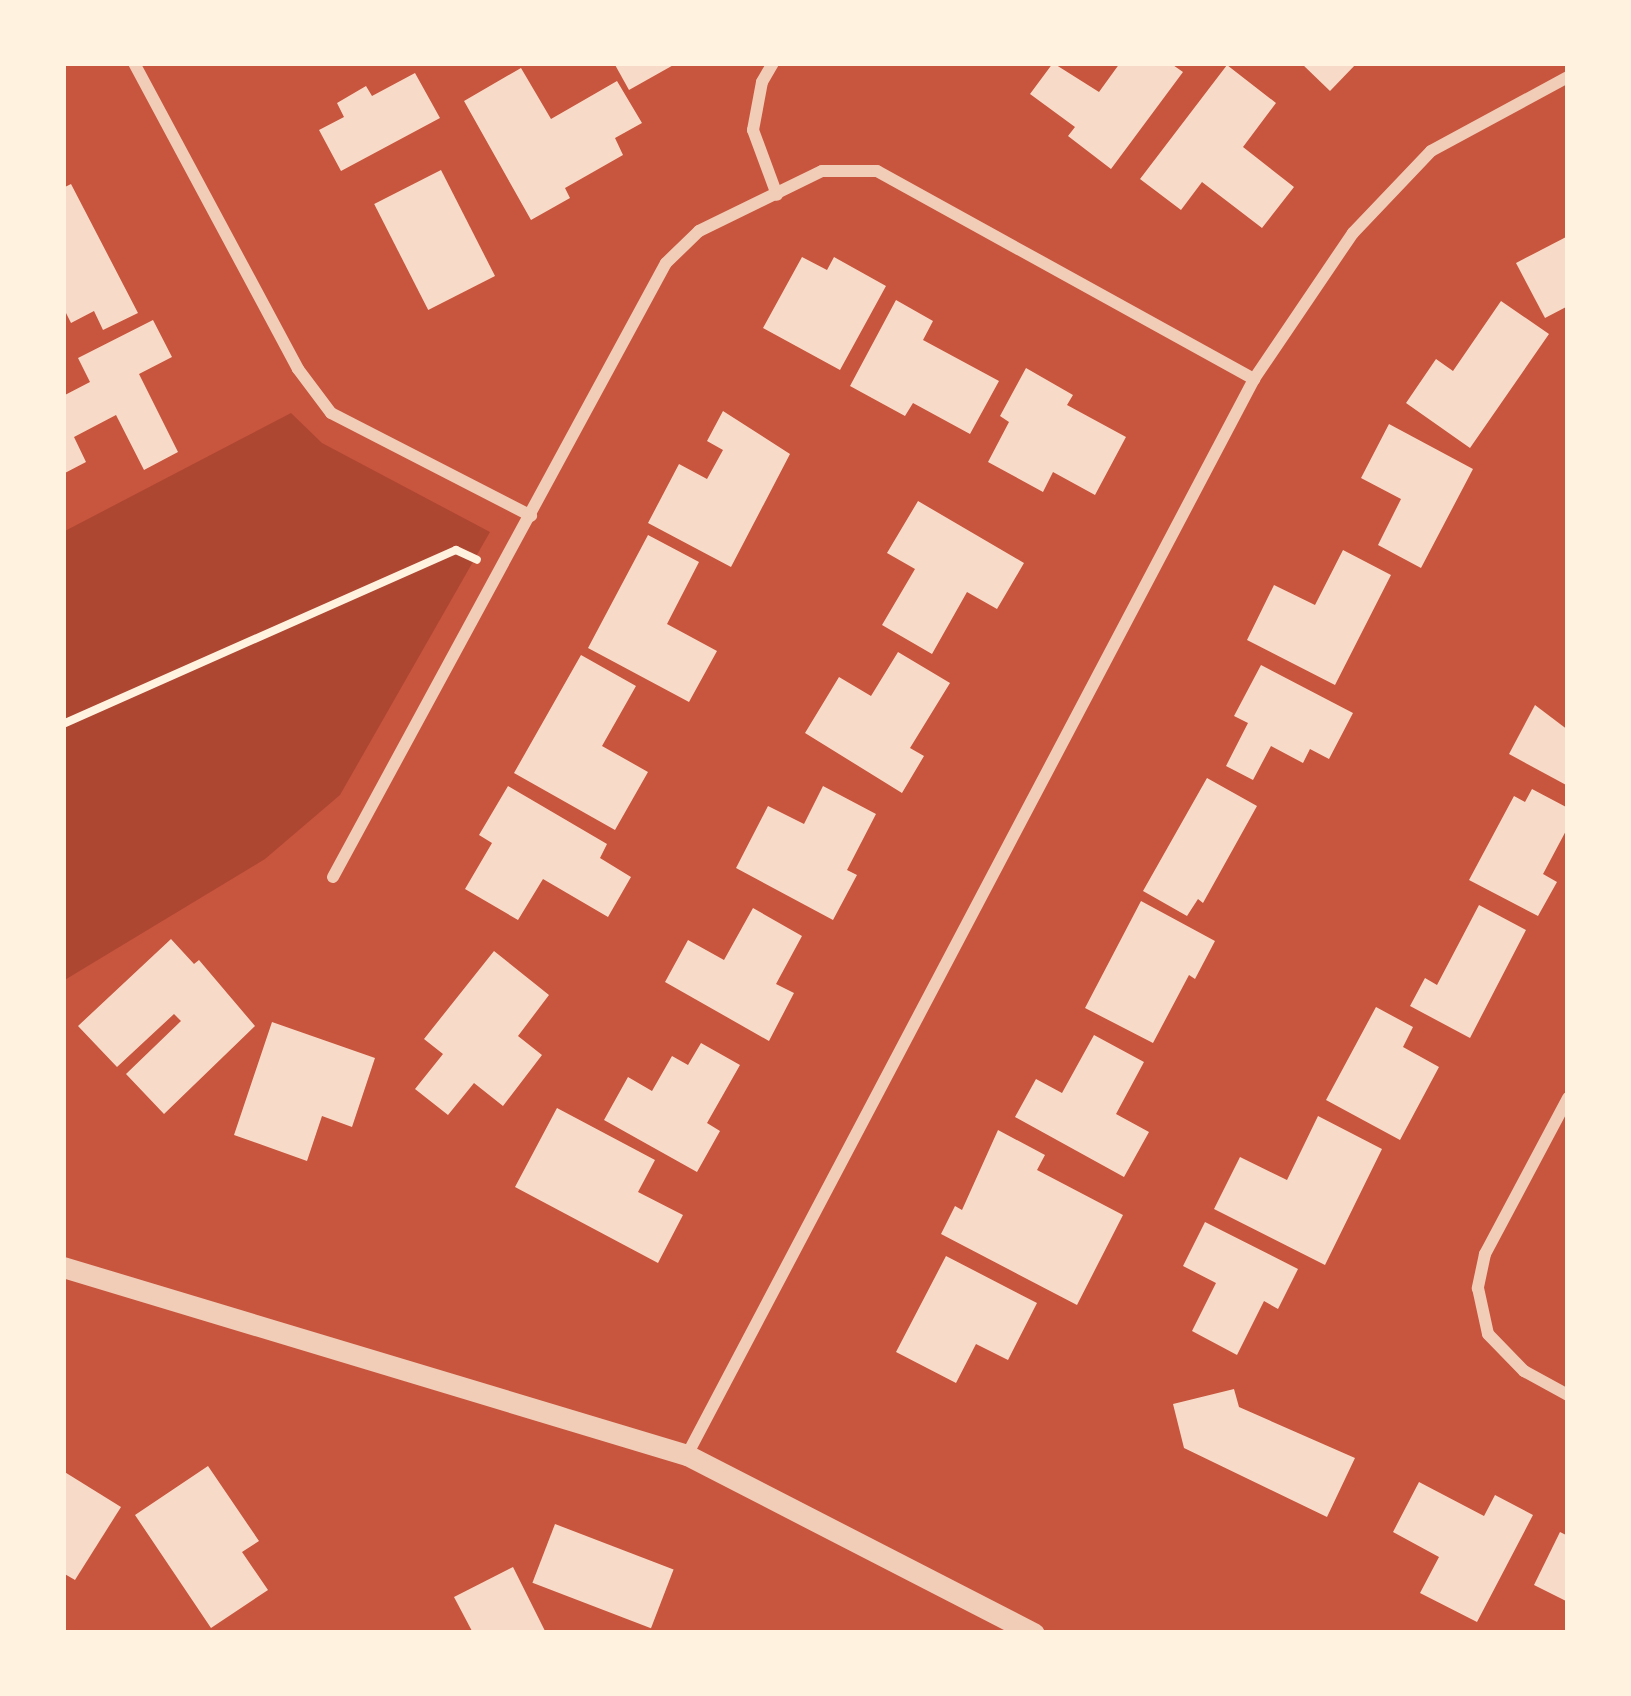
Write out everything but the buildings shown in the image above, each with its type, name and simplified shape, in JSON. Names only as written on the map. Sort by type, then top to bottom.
[{"type":"street","points":[[134,63],[298,369],[331,412],[531,516]]},
{"type":"street","points":[[773,63],[762,82],[753,130],[777,195]]},
{"type":"street","points":[[687,1455],[1254,379],[1353,233],[1430,152],[1568,77]]},
{"type":"street","points":[[333,877],[666,263],[699,231],[821,171],[877,171],[1254,379]]},
{"type":"street","points":[[1568,1098],[1485,1254],[1478,1288],[1488,1334],[1524,1371],[1568,1395]]},
{"type":"street","points":[[63,1268],[687,1455],[1034,1633]]},
{"type":"path","points":[[63,724],[456,550],[500,572]]},
{"type":"shaded area","points":[[291,413],[322,443],[490,532],[340,795],[265,859],[63,981],[63,532]]}]
